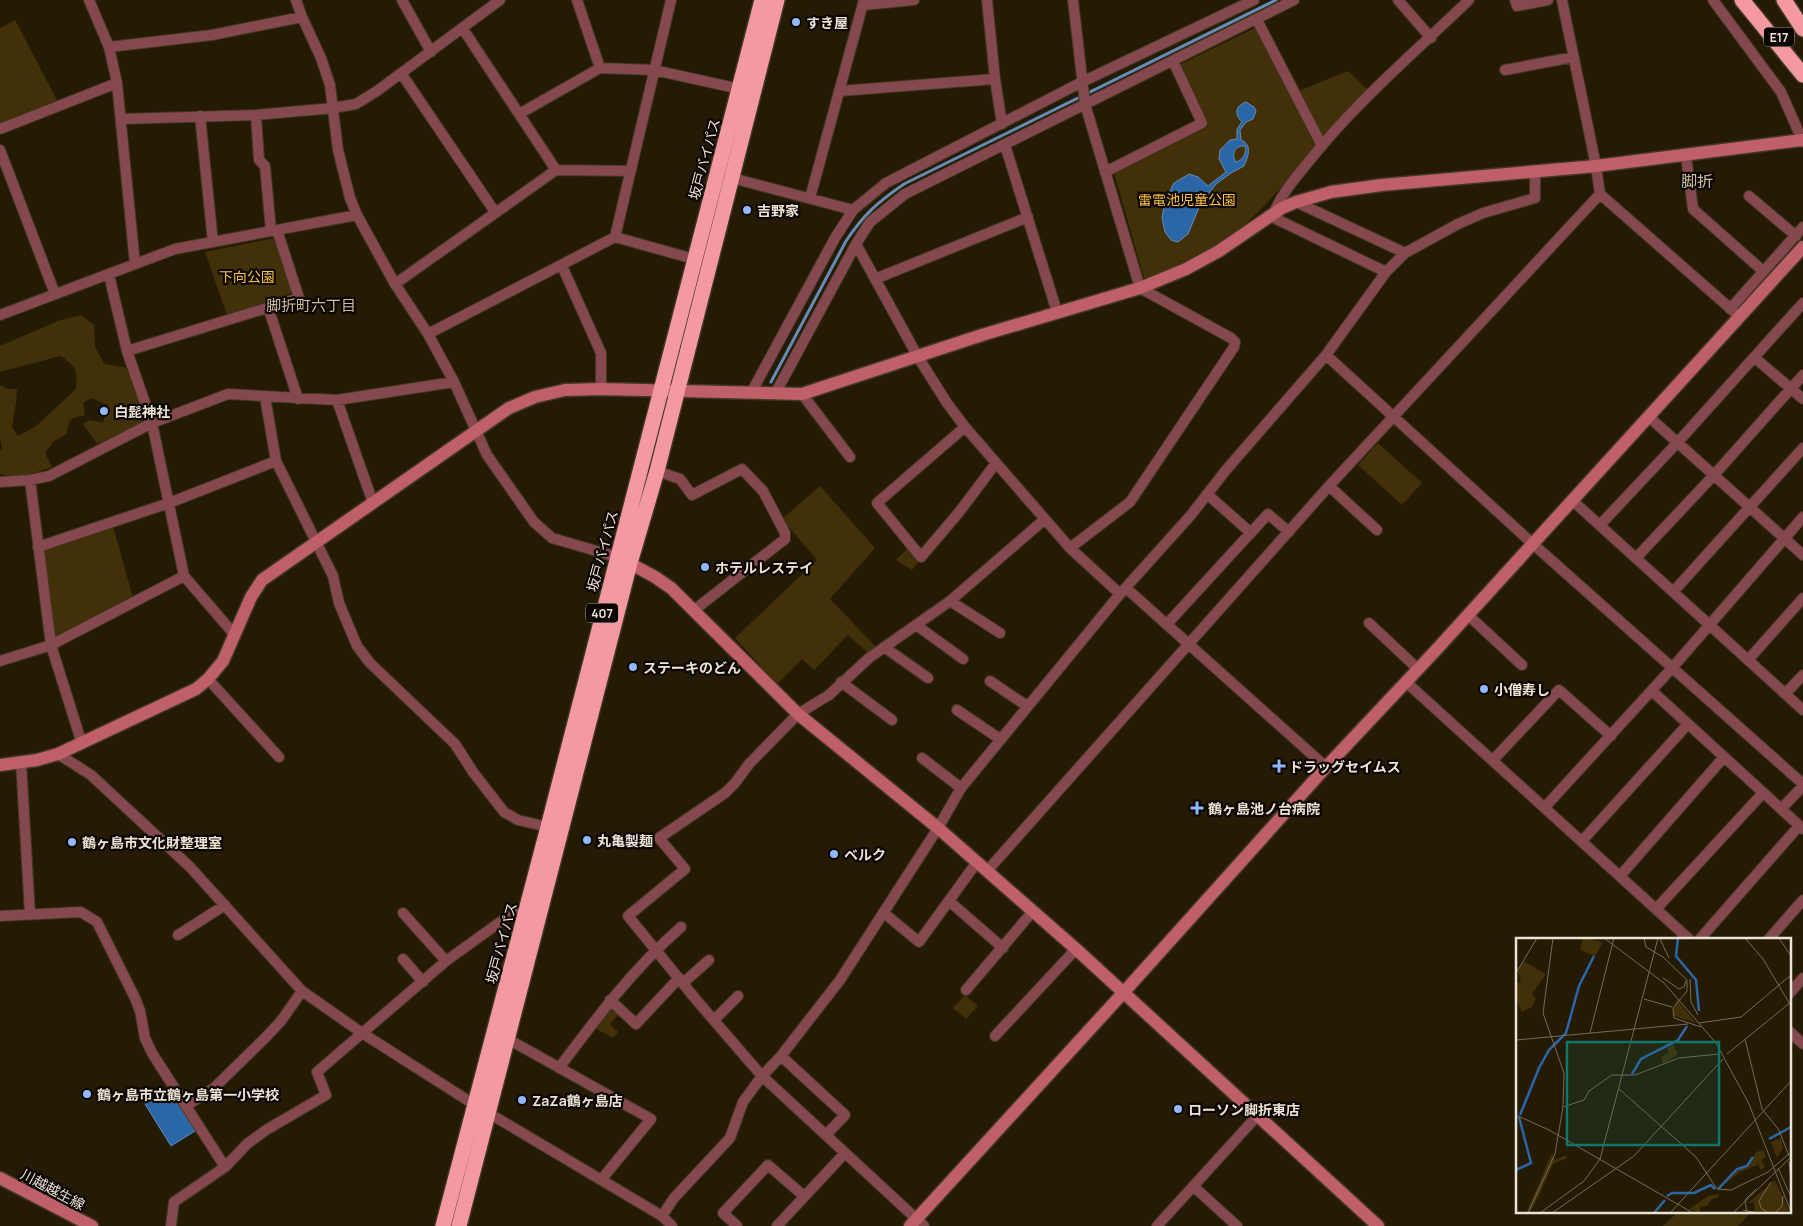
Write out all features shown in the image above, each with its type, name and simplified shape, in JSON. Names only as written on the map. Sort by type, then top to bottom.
[{"type":"highway","name":"坂戸バイパス","points":[[459,1226],[508,1039],[623,560],[661,391],[762,0]]},
{"type":"highway","name":"坂戸バイパス","points":[[442,1226],[548,827],[623,560],[657,471],[777,0]]},
{"type":"highway","points":[[1742,0],[1803,74]]},
{"type":"highway","name":"E17","points":[[1754,0],[1803,74]]},
{"type":"highway","name":"E17","points":[[1784,0],[1803,29]]},
{"type":"street","points":[[89,0],[110,46],[117,83],[135,264]]},
{"type":"street","points":[[296,0],[321,58],[330,85],[338,150],[350,198],[357,215],[395,284],[428,334],[454,382],[487,455],[534,522],[552,538],[623,560],[671,588],[798,714],[938,828],[1033,911],[1124,992],[1378,1226]]},
{"type":"street","points":[[402,0],[431,52]]},
{"type":"street","points":[[121,119],[256,115],[356,104],[431,52],[500,0]]},
{"type":"street","points":[[577,0],[600,68]]},
{"type":"street","points":[[615,237],[670,0]]},
{"type":"street","points":[[810,198],[863,2],[914,0]]},
{"type":"street","points":[[987,0],[995,79],[1002,124]]},
{"type":"street","points":[[1070,548],[1130,502],[1234,347],[1235,342],[1231,338],[1140,288],[1085,104],[1073,0]]},
{"type":"street","points":[[775,394],[856,244],[870,222],[905,194],[1294,0]]},
{"type":"street","points":[[1398,0],[1431,38]]},
{"type":"street","points":[[1272,214],[1280,197],[1322,146],[1386,79],[1469,0]]},
{"type":"street","points":[[1515,0],[1517,6],[1548,0]]},
{"type":"street","points":[[1562,0],[1600,194],[1734,313]]},
{"type":"street","points":[[0,765],[37,760],[58,754],[196,689],[208,679],[223,661],[251,597],[262,580],[509,408],[536,398],[565,390],[601,389],[802,394],[982,335],[1140,288],[1186,269],[1219,251],[1272,214],[1296,202],[1330,192],[1382,185],[1596,166],[1802,141],[1781,92],[1713,0]]},
{"type":"street","points":[[751,393],[835,238],[853,210],[886,183],[1082,82],[1250,1]]},
{"type":"street","points":[[110,46],[212,35],[302,17]]},
{"type":"street","points":[[1257,20],[1322,146]]},
{"type":"street","points":[[463,28],[556,170]]},
{"type":"street","points":[[1505,70],[1574,57]]},
{"type":"street","points":[[1105,172],[1202,123],[1173,61]]},
{"type":"street","points":[[519,114],[600,68],[654,70],[740,89]]},
{"type":"street","points":[[401,73],[496,212]]},
{"type":"street","points":[[840,91],[995,79]]},
{"type":"street","points":[[0,129],[117,83]]},
{"type":"street","points":[[127,351],[299,298],[274,230],[265,166],[260,160],[256,115]]},
{"type":"street","points":[[200,116],[213,242]]},
{"type":"street","points":[[1005,144],[1057,312]]},
{"type":"street","points":[[0,150],[55,294]]},
{"type":"street","points":[[1686,156],[1693,209],[1764,271]]},
{"type":"street","points":[[395,284],[556,170],[631,171]]},
{"type":"street","points":[[662,1216],[674,1198],[730,1138],[743,1102],[762,1076],[782,1056],[840,980],[938,828],[961,788],[1123,591],[1191,515],[1226,470],[1326,355],[1386,272],[1405,253],[1458,224],[1483,213],[1535,198],[1535,172]]},
{"type":"street","points":[[732,178],[853,210]]},
{"type":"street","points":[[884,913],[919,942],[949,901],[1190,643],[1329,486],[1600,194]]},
{"type":"street","points":[[1748,196],[1796,236]]},
{"type":"street","points":[[1296,202],[1405,253]]},
{"type":"street","points":[[1272,214],[1386,272]]},
{"type":"street","points":[[0,315],[175,249],[357,215]]},
{"type":"street","points":[[875,279],[1028,217]]},
{"type":"street","points":[[1045,520],[950,601],[884,647],[841,682],[829,695],[798,714],[749,764],[725,793],[660,838],[685,869],[628,916],[762,1076],[845,1153],[917,1224],[1326,767],[1649,417],[1734,313],[1764,271],[1803,227]]},
{"type":"street","points":[[428,334],[615,237],[694,259]]},
{"type":"street","points":[[856,244],[918,357],[947,403],[964,427],[1070,548],[1190,643],[1326,767]]},
{"type":"street","points":[[1734,313],[1803,248]]},
{"type":"street","points":[[562,266],[601,353],[601,389]]},
{"type":"street","points":[[109,275],[127,351],[152,422],[184,576],[234,634]]},
{"type":"street","points":[[1600,525],[1755,358],[1803,303]]},
{"type":"street","points":[[268,307],[298,399]]},
{"type":"street","points":[[1326,355],[1533,544],[1803,785],[1782,810]]},
{"type":"street","points":[[1755,358],[1803,399]]},
{"type":"street","points":[[1636,558],[1714,475],[1803,375]]},
{"type":"street","points":[[0,482],[30,480],[49,476],[152,422],[228,394],[338,400],[454,382]]},
{"type":"street","points":[[802,394],[850,457]]},
{"type":"street","points":[[265,396],[276,461],[333,576],[339,603],[357,646],[370,663],[454,744],[504,812],[518,820],[548,827]]},
{"type":"street","points":[[338,400],[373,503]]},
{"type":"street","points":[[1649,417],[1803,555]]},
{"type":"street","points":[[964,427],[877,503],[921,557],[960,511],[996,463]]},
{"type":"street","points":[[1673,592],[1803,448]]},
{"type":"street","points":[[38,547],[169,503],[276,461]]},
{"type":"street","points":[[657,471],[680,479],[692,495],[742,469],[762,491],[785,533],[785,539],[694,611]]},
{"type":"street","points":[[30,480],[51,645],[82,744]]},
{"type":"street","points":[[1329,486],[1377,530]]},
{"type":"street","points":[[1207,494],[1251,533]]},
{"type":"street","points":[[1573,501],[1803,710]]},
{"type":"street","points":[[1167,624],[1268,514],[1289,532]]},
{"type":"street","points":[[1545,807],[1673,668],[1803,518]]},
{"type":"street","points":[[0,661],[51,645],[184,576]]},
{"type":"street","points":[[1748,660],[1803,598]]},
{"type":"street","points":[[950,601],[1000,633]]},
{"type":"street","points":[[1468,615],[1522,664]]},
{"type":"street","points":[[1369,623],[1418,669]]},
{"type":"street","points":[[916,625],[964,658]]},
{"type":"street","points":[[884,647],[928,678]]},
{"type":"street","points":[[1786,694],[1803,675]]},
{"type":"street","points":[[208,679],[279,757]]},
{"type":"street","points":[[990,681],[1027,706]]},
{"type":"street","points":[[841,682],[892,720]]},
{"type":"street","points":[[1406,682],[1688,938]]},
{"type":"street","points":[[1492,760],[1559,690],[1611,736]]},
{"type":"street","points":[[1652,691],[1801,827],[1701,938]]},
{"type":"street","points":[[957,710],[1000,739]]},
{"type":"street","points":[[1582,841],[1688,724]]},
{"type":"street","points":[[58,754],[91,775],[190,867],[302,991],[362,1033],[475,1105],[662,1216],[672,1226]]},
{"type":"street","points":[[1620,876],[1724,757]]},
{"type":"street","points":[[922,758],[961,788]]},
{"type":"street","points":[[21,762],[30,914]]},
{"type":"street","points":[[1656,909],[1763,793]]},
{"type":"street","points":[[1770,938],[1803,900]]},
{"type":"street","points":[[949,901],[1003,948]]},
{"type":"street","points":[[178,934],[225,905]]},
{"type":"street","points":[[966,990],[1033,911]]},
{"type":"street","points":[[0,916],[81,912],[97,922],[135,998],[140,1011],[145,1038],[152,1053],[225,1167]]},
{"type":"street","points":[[171,1226],[174,1202],[225,1167],[247,1144],[266,1130],[326,1095],[317,1072],[446,961],[514,912],[525,914]]},
{"type":"street","points":[[403,913],[446,961]]},
{"type":"street","points":[[559,1068],[610,1000],[655,950],[681,928]]},
{"type":"street","points":[[995,1036],[1076,949]]},
{"type":"street","points":[[403,959],[422,982]]},
{"type":"street","points":[[610,1000],[636,1024],[681,981],[709,960]]},
{"type":"street","points":[[1790,993],[1803,978]]},
{"type":"street","points":[[186,1106],[214,1088],[281,1021],[302,991]]},
{"type":"street","points":[[714,1020],[738,996]]},
{"type":"street","points":[[1790,1032],[1803,1044]]},
{"type":"street","points":[[508,1039],[651,1119],[601,1180]]},
{"type":"street","points":[[782,1056],[845,1115],[826,1135]]},
{"type":"street","points":[[1157,1226],[1258,1115]]},
{"type":"street","points":[[777,1226],[845,1153]]},
{"type":"street","points":[[737,1226],[723,1213],[768,1165],[804,1196]]},
{"type":"street","name":"川越越生線","points":[[0,1178],[92,1226]]},
{"type":"street","points":[[1193,1186],[1237,1226]]},
{"type":"green space","points":[[15,20],[57,100],[0,124],[0,28]]},
{"type":"green space","name":"雷電池児童公園","points":[[1255,28],[1316,147],[1271,198],[1234,234],[1202,255],[1144,278],[1114,173],[1209,126],[1181,64]]},
{"type":"green space","points":[[1348,71],[1368,90],[1327,136],[1321,137],[1299,91]]},
{"type":"green space","name":"下向公園","points":[[275,238],[292,293],[227,315],[205,252]]},
{"type":"green space","points":[[81,315],[94,325],[95,347],[104,364],[129,368],[143,410],[143,422],[97,444],[83,424],[90,420],[103,423],[108,405],[91,398],[83,403],[85,415],[71,420],[68,425],[67,434],[53,442],[45,453],[52,467],[20,476],[0,474],[0,450],[2,449],[0,438],[0,385],[7,389],[17,389],[12,427],[18,436],[36,426],[76,389],[77,378],[75,369],[70,362],[60,356],[0,372],[0,346],[58,321]]},
{"type":"green space","points":[[1378,443],[1422,483],[1402,505],[1358,465]]},
{"type":"green space","points":[[820,486],[875,548],[830,599],[876,647],[867,652],[848,635],[814,670],[802,659],[777,684],[735,638],[817,560],[782,519]]},
{"type":"green space","points":[[113,526],[133,598],[59,637],[53,634],[41,549]]},
{"type":"green space","points":[[909,547],[920,560],[912,570],[896,560]]},
{"type":"green space","points":[[965,995],[978,1006],[966,1019],[953,1008]]},
{"type":"green space","points":[[608,1008],[612,1008],[619,1014],[610,1024],[618,1032],[613,1038],[593,1027]]},
{"type":"green space","points":[[1676,1214],[1749,1214],[1738,1226],[1663,1226]]},
{"type":"water","points":[[1246,102],[1254,107],[1256,111],[1253,119],[1246,122],[1240,130],[1241,140],[1245,142],[1248,148],[1248,155],[1244,166],[1216,184],[1200,205],[1188,234],[1178,242],[1171,240],[1165,232],[1162,218],[1165,201],[1174,183],[1189,174],[1198,177],[1208,186],[1226,172],[1219,159],[1220,150],[1230,140],[1237,139],[1237,129],[1242,122],[1237,110]],"holes":[[[1245,146],[1244,156],[1236,162],[1235,151],[1238,147]]]},
{"type":"water","points":[[169,1090],[195,1131],[171,1146],[145,1104]]},
{"type":"waterway","points":[[771,382],[846,241],[865,216],[886,197],[904,184],[1276,0]]},
{"type":"place","name":"すき屋","points":[[796,22]]},
{"type":"place","name":"吉野家","points":[[747,210]]},
{"type":"place","name":"白髭神社","points":[[104,411]]},
{"type":"place","name":"ホテルレステイ","points":[[705,567]]},
{"type":"place","name":"ステーキのどん","points":[[633,667]]},
{"type":"place","name":"小僧寿し","points":[[1484,689]]},
{"type":"place","name":"ドラッグセイムス","points":[[1279,766]]},
{"type":"place","name":"鶴ヶ島池ノ台病院","points":[[1197,808]]},
{"type":"place","name":"丸亀製麺","points":[[587,840]]},
{"type":"place","name":"鶴ヶ島市文化財整理室","points":[[72,842]]},
{"type":"place","name":"ベルク","points":[[834,854]]},
{"type":"place","name":"鶴ヶ島市立鶴ヶ島第一小学校","points":[[87,1094]]},
{"type":"place","name":"ZaZa鶴ヶ島店","points":[[522,1100]]},
{"type":"place","name":"ローソン脚折東店","points":[[1178,1109]]},
{"type":"district","name":"脚折","points":[[1697,181]]},
{"type":"district","name":"脚折町六丁目","points":[[311,305]]}]
